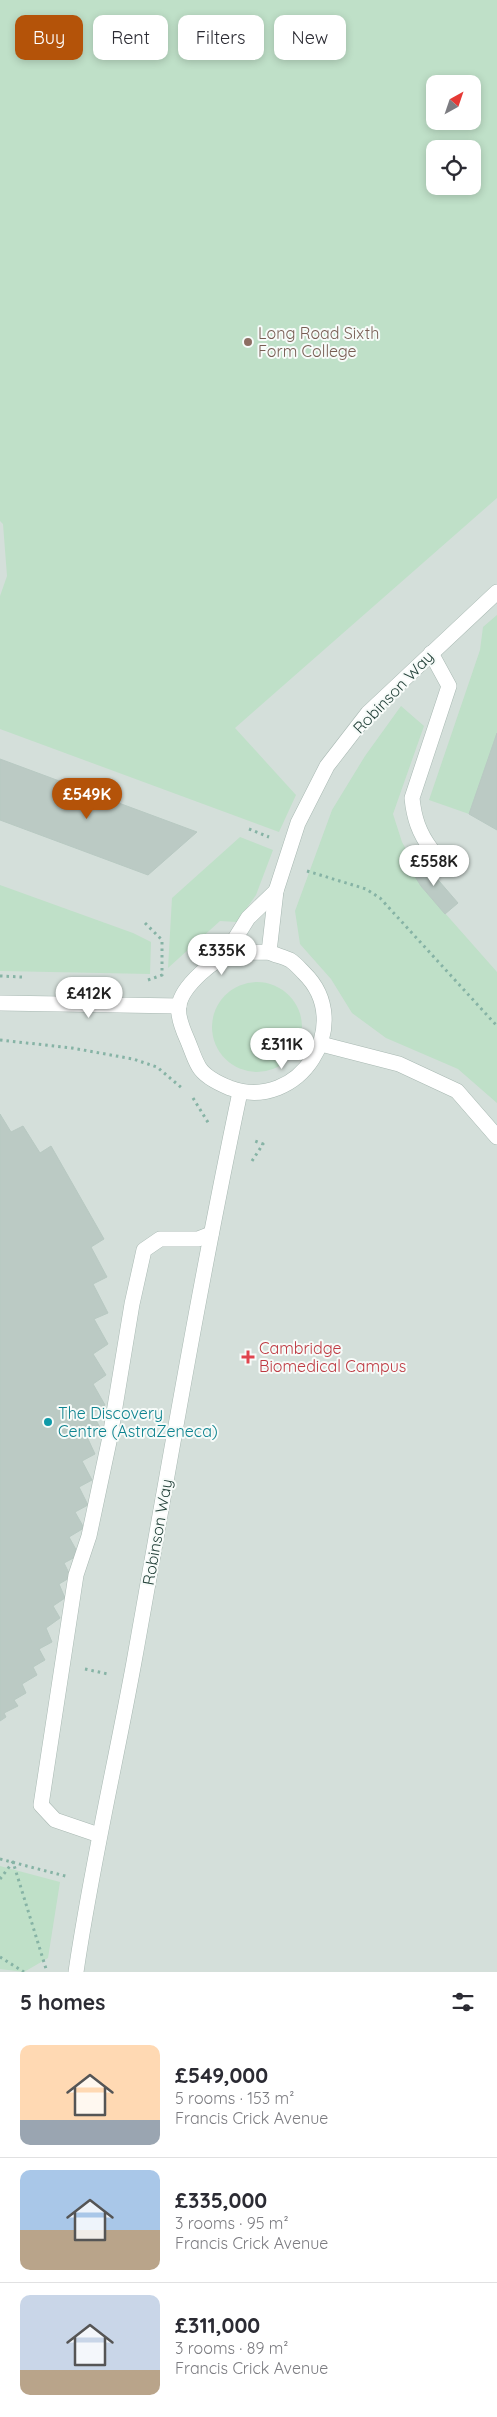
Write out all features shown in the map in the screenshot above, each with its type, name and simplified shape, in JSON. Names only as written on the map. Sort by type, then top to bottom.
[{"type":"street","name":"Robinson Way","points":[[268,952],[276,891],[298,823],[327,766],[368,713],[497,592]]},
{"type":"street","points":[[431,653],[449,686],[412,798],[413,816],[423,839],[431,849]]},
{"type":"street","name":"Robinson Way","points":[[223,958],[248,918],[276,891]]},
{"type":"street","points":[[268,952],[291,961],[313,982],[324,1011],[321,1044],[308,1068],[289,1084],[266,1092],[240,1092],[220,1084],[200,1068],[183,1029],[179,1006],[192,982],[210,965],[223,958],[233,953],[268,952]]},
{"type":"street","points":[[0,1003],[179,1006]]},
{"type":"street","points":[[321,1044],[399,1064],[456,1091],[497,1137]]},
{"type":"street","name":"Robinson Way","points":[[76,1972],[99,1835],[131,1678],[211,1234],[240,1092]]},
{"type":"street","points":[[99,1835],[55,1820],[41,1804],[76,1575],[89,1536],[110,1437],[132,1304],[144,1250],[160,1239],[198,1239],[211,1234]]},
{"type":"path","points":[[302,879],[305,870],[366,889],[380,898],[497,1026]]},
{"type":"path","points":[[145,923],[162,940],[162,976]]},
{"type":"path","points":[[140,982],[162,976],[170,971]]},
{"type":"path","points":[[0,976],[31,977]]},
{"type":"path","points":[[0,1859],[71,1878]]},
{"type":"path","points":[[0,1879],[13,1862]]},
{"type":"path","points":[[13,1862],[47,1972]]},
{"type":"path","points":[[0,1957],[24,1972]]},
{"type":"shaded area","name":"Cambridge Biomedical Campus","points":[[0,0],[497,0],[497,1972],[0,1972]]},
{"type":"green space","name":"Long Road Sixth Form College","points":[[0,0],[497,0],[497,498],[235,728],[296,795],[279,832],[0,729],[0,596],[7,576],[3,524],[0,521]]},
{"type":"green space","points":[[497,615],[497,733],[469,814],[429,800],[480,650],[483,627]]},
{"type":"green space","points":[[401,706],[424,726],[393,814],[402,842],[414,864],[414,875],[421,886],[497,972],[497,1103],[458,1069],[386,1038],[352,1013],[331,979],[300,944],[295,911],[332,810],[365,756]]},
{"type":"green space","points":[[240,837],[273,850],[256,895],[237,922],[220,921],[168,968],[172,898]]},
{"type":"green space","points":[[0,885],[133,933],[151,942],[150,974],[0,971]]},
{"type":"green space","points":[[257,982],[274,985],[289,995],[299,1010],[302,1027],[299,1044],[289,1059],[274,1069],[257,1072],[240,1069],[225,1059],[215,1044],[212,1027],[215,1010],[225,995],[240,985]]},
{"type":"green space","points":[[0,1866],[60,1882],[48,1958],[24,1972],[0,1969]]},
{"type":"building","points":[[497,733],[497,830],[469,814]]},
{"type":"building","points":[[0,759],[197,832],[148,875],[0,820]]},
{"type":"building","points":[[420,859],[458,903],[445,914],[414,875],[414,864]]},
{"type":"building","name":"The Discovery Centre (AstraZeneca)","points":[[0,1114],[11,1132],[23,1126],[40,1153],[51,1146],[104,1239],[91,1247],[107,1277],[93,1284],[108,1313],[94,1319],[108,1344],[93,1354],[106,1375],[93,1384],[105,1405],[92,1413],[102,1431],[88,1439],[95,1454],[82,1461],[92,1480],[79,1487],[88,1505],[75,1512],[84,1528],[69,1537],[79,1555],[64,1563],[71,1577],[59,1584],[65,1598],[53,1606],[60,1618],[46,1628],[52,1642],[39,1649],[45,1660],[33,1667],[37,1675],[22,1684],[26,1693],[14,1700],[18,1706],[4,1713],[6,1717],[0,1721]]},
{"type":"place","name":"Long Road Sixth Form College","points":[[248,342]]},
{"type":"place","name":"Cambridge Biomedical Campus","points":[[248,1357]]},
{"type":"place","name":"The Discovery Centre (AstraZeneca)","points":[[48,1422]]}]
